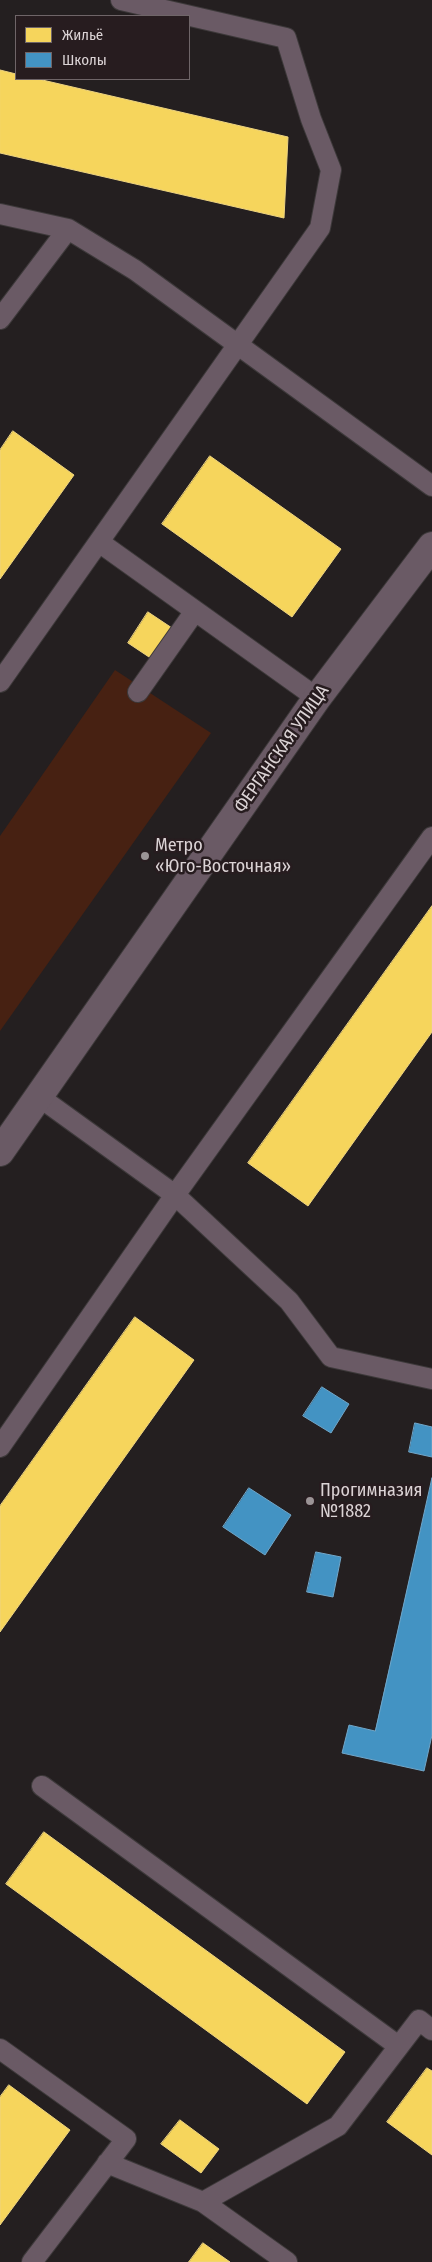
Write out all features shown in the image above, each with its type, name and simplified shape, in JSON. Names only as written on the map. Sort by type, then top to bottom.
[{"type":"street","name":"ФЕРГАНСКАЯ УЛИЦА","points":[[0,1152],[317,698],[432,546]]},
{"type":"lane","points":[[121,0],[186,15]]},
{"type":"lane","points":[[0,682],[320,228],[331,170],[311,119],[286,38],[190,16]]},
{"type":"lane","points":[[0,214],[68,229],[135,270],[432,486]]},
{"type":"lane","points":[[0,319],[68,229]]},
{"type":"lane","points":[[99,542],[317,698]]},
{"type":"lane","points":[[138,692],[196,611]]},
{"type":"lane","points":[[0,1447],[175,1195],[432,837]]},
{"type":"lane","points":[[38,1096],[175,1195],[289,1300],[331,1356],[432,1379]]},
{"type":"lane","points":[[42,1786],[397,2045]]},
{"type":"lane","points":[[203,2202],[338,2126],[397,2045],[419,2020],[432,2030]]},
{"type":"lane","points":[[0,2049],[126,2139],[32,2262]]},
{"type":"lane","points":[[106,2163],[203,2202],[288,2262]]},
{"type":"shaded area","points":[[115,670],[211,733],[0,1031],[0,836]]},
{"type":"building: Жильё","points":[[0,70],[15,74],[15,80],[42,80],[288,137],[284,218],[0,153]]},
{"type":"building: Жильё","points":[[13,431],[74,475],[0,579],[0,450]]},
{"type":"building: Жильё","points":[[210,456],[341,549],[292,617],[162,524]]},
{"type":"building: Жильё","points":[[148,612],[175,630],[155,661],[128,643]]},
{"type":"building: Жильё","points":[[432,906],[432,1032],[308,1206],[248,1163]]},
{"type":"building: Жильё","points":[[135,1317],[194,1360],[0,1632],[0,1506]]},
{"type":"building: Жильё","points":[[44,1832],[345,2052],[307,2104],[6,1884]]},
{"type":"building: Жильё","points":[[427,2068],[432,2071],[432,2155],[387,2122]]},
{"type":"building: Жильё","points":[[9,2085],[70,2130],[0,2225],[0,2097]]},
{"type":"building: Жильё","points":[[180,2120],[219,2149],[201,2173],[161,2144]]},
{"type":"building: Жильё","points":[[203,2243],[230,2262],[189,2262]]},
{"type":"building: Школы","points":[[322,1387],[349,1404],[331,1433],[303,1416]]},
{"type":"building: Школы","points":[[415,1423],[432,1427],[432,1457],[409,1452]]},
{"type":"building: Школы","points":[[432,1478],[432,1735],[424,1771],[342,1753],[349,1725],[375,1731]]},
{"type":"building: Школы","points":[[249,1488],[291,1515],[265,1555],[223,1527]]},
{"type":"building: Школы","points":[[316,1552],[341,1557],[333,1597],[307,1592]]},
{"type":"place","name":"Метро «Юго-Восточная»","points":[[145,856]]},
{"type":"place","name":"Прогимназия №1882","points":[[310,1501]]}]
